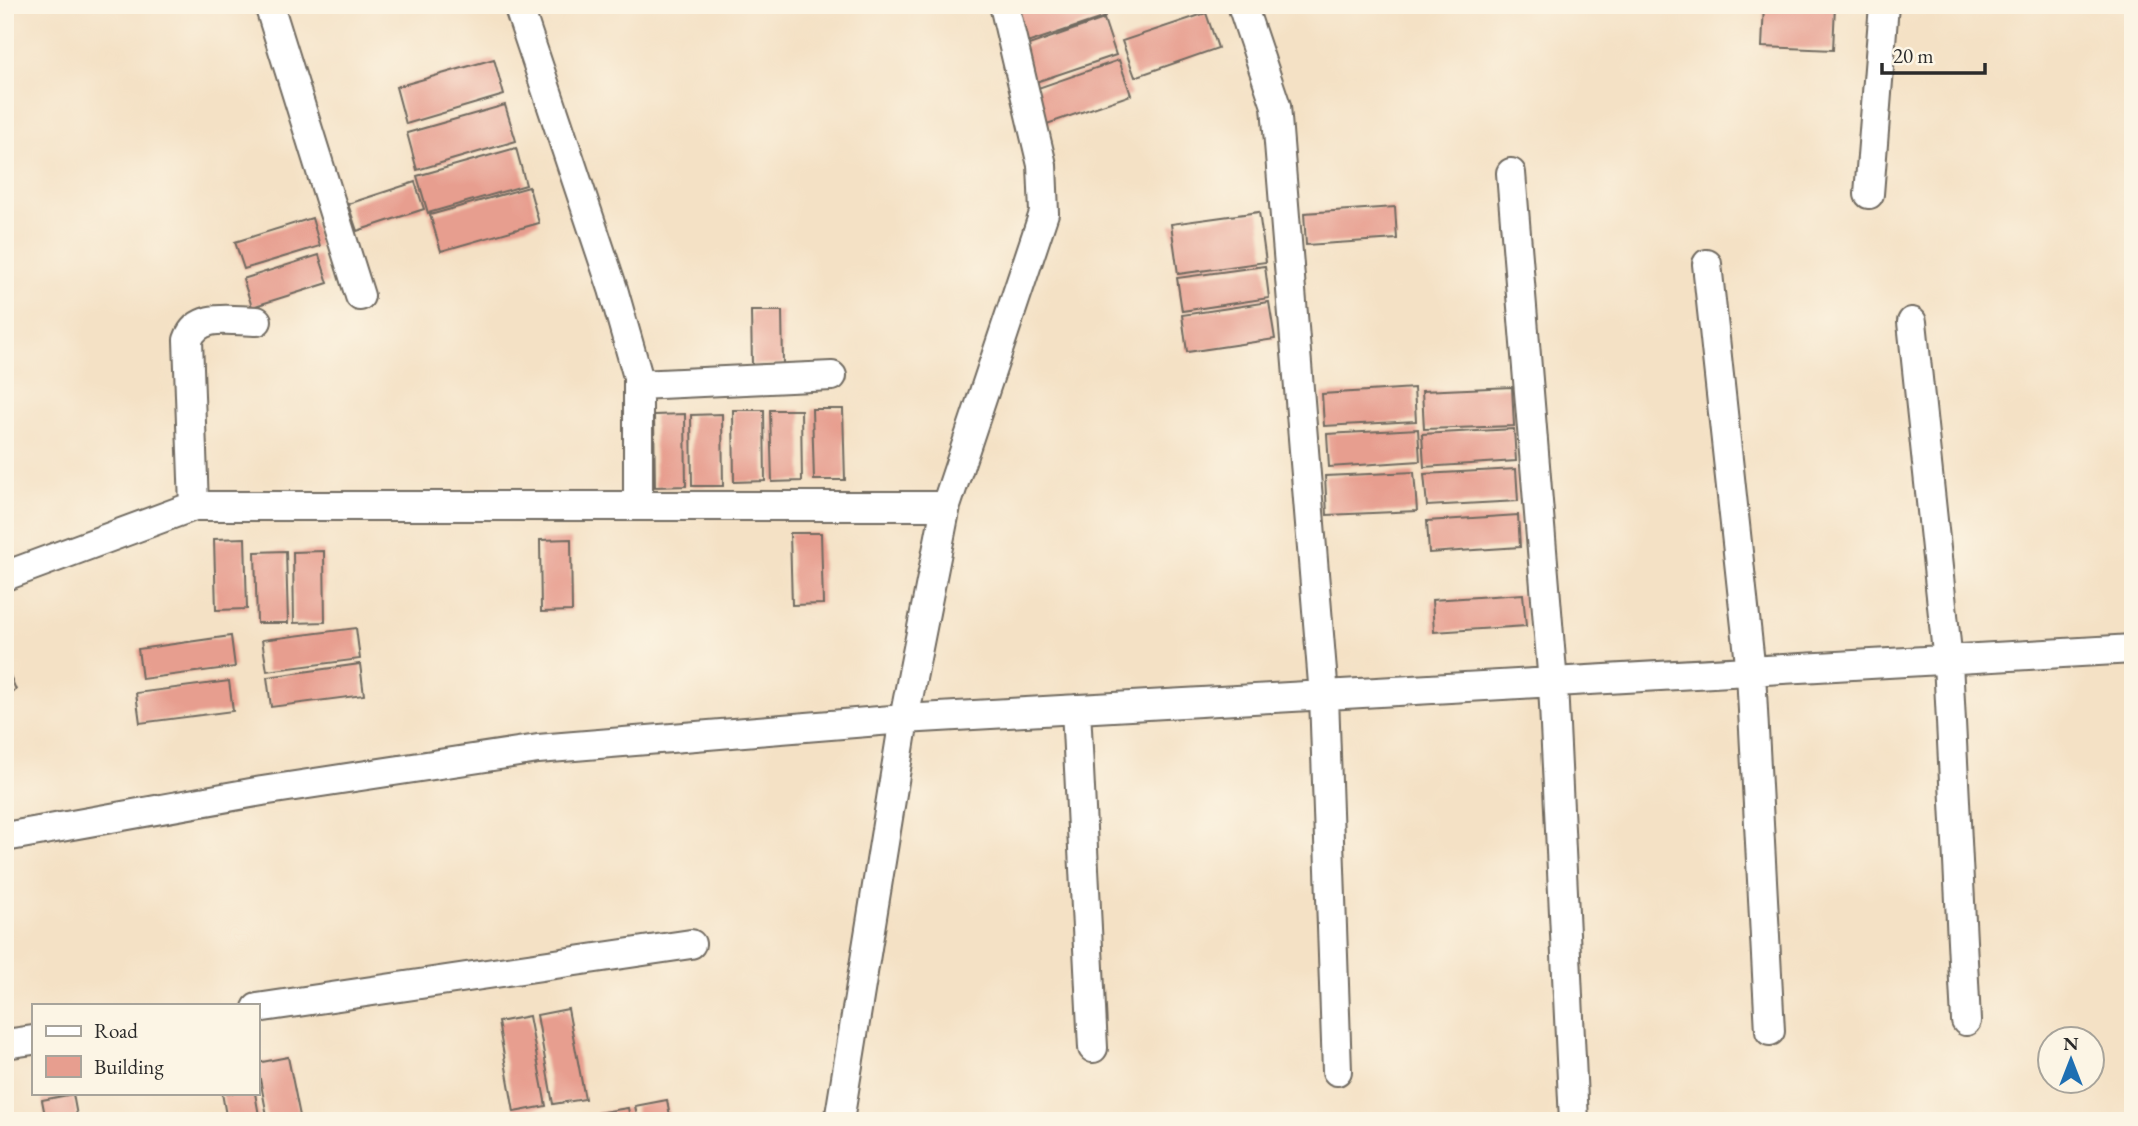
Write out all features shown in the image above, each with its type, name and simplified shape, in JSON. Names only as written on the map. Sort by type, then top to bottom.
[{"type":"street","points":[[270,5],[360,296]]},
{"type":"street","points":[[518,5],[613,289],[638,386],[638,506]]},
{"type":"street","points":[[839,1121],[904,719],[946,506],[1044,214],[1042,164],[1004,5]]},
{"type":"street","points":[[1242,5],[1276,106],[1324,696],[1337,1072]]},
{"type":"street","points":[[1869,194],[1884,5]]},
{"type":"street","points":[[1511,173],[1553,684],[1574,1121]]},
{"type":"street","points":[[1707,264],[1751,673],[1770,1031]]},
{"type":"street","points":[[194,506],[188,340],[192,328],[201,321],[257,321]]},
{"type":"street","points":[[1912,322],[1948,662],[1966,1021]]},
{"type":"street","points":[[638,386],[832,376]]},
{"type":"street","points":[[5,576],[194,506],[946,506]]},
{"type":"street","points":[[5,837],[262,791],[538,749],[904,719],[1948,662],[2133,649]]},
{"type":"street","points":[[1076,709],[1093,1048]]},
{"type":"street","points":[[259,1007],[691,944]]},
{"type":"street","points":[[5,1044],[32,1040]]},
{"type":"building","points":[[1024,5],[1101,5],[1105,17],[1021,45],[1009,10]]},
{"type":"building","points":[[1764,5],[1835,5],[1833,50],[1762,47]]},
{"type":"building","points":[[1206,13],[1218,48],[1135,77],[1122,41]]},
{"type":"building","points":[[1104,19],[1116,55],[1033,83],[1020,48]]},
{"type":"building","points":[[494,59],[504,95],[406,124],[396,87]]},
{"type":"building","points":[[1119,60],[1131,95],[1047,124],[1035,89]]},
{"type":"building","points":[[505,105],[516,141],[417,170],[407,133]]},
{"type":"building","points":[[516,148],[526,185],[428,213],[417,176]]},
{"type":"building","points":[[415,182],[424,209],[357,231],[348,204]]},
{"type":"building","points":[[529,187],[539,223],[441,251],[430,215]]},
{"type":"building","points":[[1395,207],[1397,239],[1306,245],[1304,213]]},
{"type":"building","points":[[1259,212],[1266,262],[1178,274],[1171,224]]},
{"type":"building","points":[[312,218],[320,246],[244,269],[235,242]]},
{"type":"building","points":[[319,255],[328,283],[252,307],[243,279]]},
{"type":"building","points":[[1265,266],[1269,298],[1182,311],[1177,278]]},
{"type":"building","points":[[1269,302],[1275,339],[1187,352],[1182,315]]},
{"type":"building","points":[[751,311],[782,311],[783,364],[752,365]]},
{"type":"building","points":[[1512,387],[1514,426],[1424,429],[1422,391]]},
{"type":"building","points":[[1414,388],[1416,421],[1324,426],[1322,394]]},
{"type":"building","points":[[812,409],[843,409],[845,480],[814,480]]},
{"type":"building","points":[[733,410],[764,410],[765,481],[734,482]]},
{"type":"building","points":[[770,410],[801,410],[802,481],[772,482]]},
{"type":"building","points":[[685,414],[686,486],[655,487],[654,415]]},
{"type":"building","points":[[722,414],[723,486],[692,486],[691,415]]},
{"type":"building","points":[[1418,429],[1420,461],[1329,467],[1327,434]]},
{"type":"building","points":[[1514,429],[1516,461],[1424,467],[1422,434]]},
{"type":"building","points":[[1516,469],[1518,501],[1427,506],[1424,474]]},
{"type":"building","points":[[1414,472],[1417,511],[1327,515],[1325,476]]},
{"type":"building","points":[[1518,515],[1520,547],[1429,553],[1427,521]]},
{"type":"building","points":[[790,533],[821,533],[823,604],[792,605]]},
{"type":"building","points":[[245,538],[247,609],[216,610],[214,539]]},
{"type":"building","points":[[571,539],[572,611],[541,612],[540,540]]},
{"type":"building","points":[[286,551],[288,623],[257,623],[255,552]]},
{"type":"building","points":[[324,551],[325,622],[294,623],[293,552]]},
{"type":"building","points":[[1523,594],[1526,626],[1434,632],[1432,600]]},
{"type":"building","points":[[356,628],[360,659],[267,671],[262,640]]},
{"type":"building","points":[[231,636],[235,667],[142,679],[138,649]]},
{"type":"building","points":[[5,663],[16,690],[5,694]]},
{"type":"building","points":[[360,664],[364,695],[271,707],[267,677]]},
{"type":"building","points":[[229,681],[233,711],[140,723],[136,693]]},
{"type":"building","points":[[568,1009],[585,1099],[553,1104],[537,1015]]},
{"type":"building","points":[[529,1016],[546,1106],[514,1112],[498,1022]]},
{"type":"building","points":[[288,1057],[301,1121],[268,1121],[259,1063]]},
{"type":"building","points":[[73,1094],[78,1121],[46,1121],[42,1100]]},
{"type":"building","points":[[222,1094],[255,1094],[260,1121],[227,1121]]},
{"type":"building","points":[[667,1100],[671,1121],[638,1121],[635,1106]]},
{"type":"building","points":[[628,1108],[631,1121],[598,1121],[596,1113]]}]
